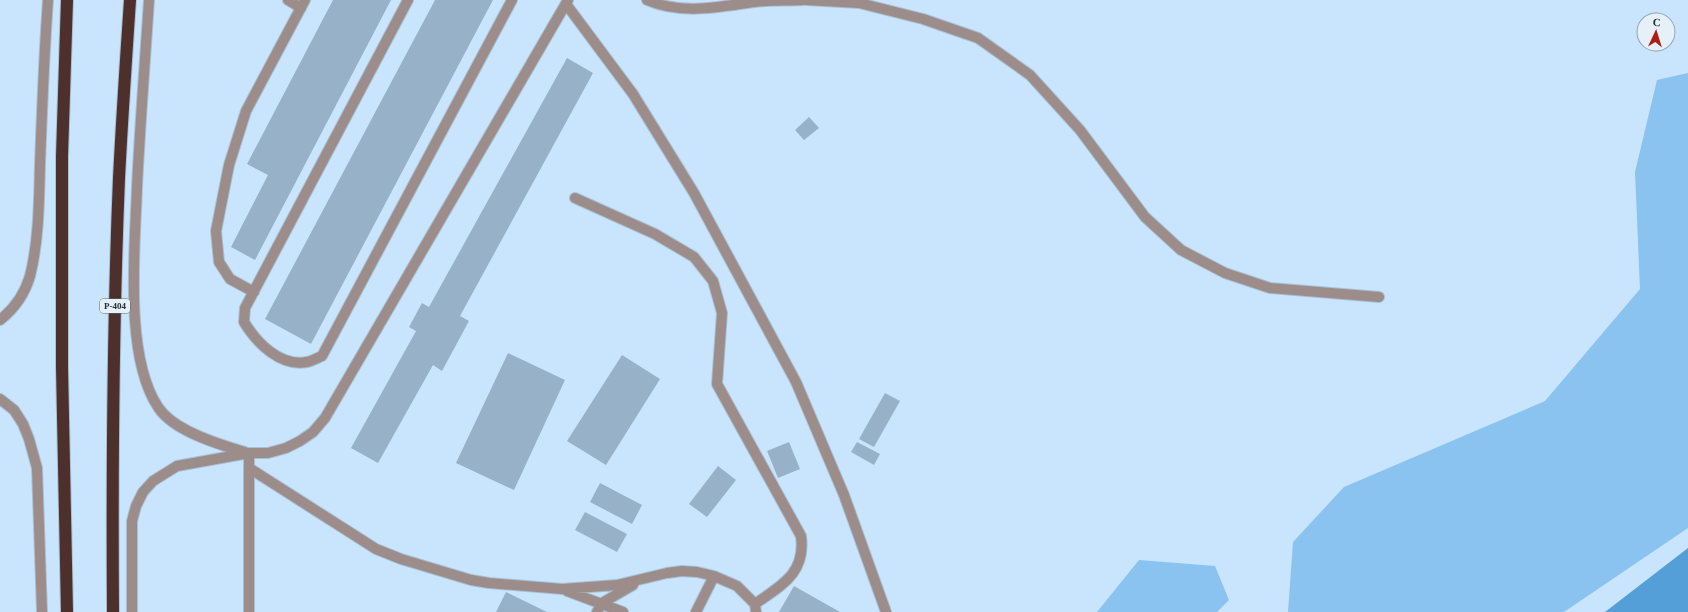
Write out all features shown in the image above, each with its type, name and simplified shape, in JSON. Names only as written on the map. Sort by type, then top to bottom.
[{"type":"highway","points":[[67,0],[62,156],[62,367],[67,612]]},
{"type":"highway","name":"Р-404","points":[[113,612],[112,451],[115,293],[119,177],[130,0]]},
{"type":"street","points":[[0,320],[7,315],[22,296],[30,276],[33,257],[38,217],[48,0]]},
{"type":"street","points":[[149,0],[141,104],[134,273],[136,326],[141,368],[148,390],[159,409],[174,422],[203,439],[249,453]]},
{"type":"street","points":[[254,292],[230,278],[219,262],[216,231],[229,165],[246,111],[303,4],[288,0]]},
{"type":"street","points":[[408,0],[246,308],[244,322],[252,335],[276,356],[295,363],[309,362],[322,356],[512,0]]},
{"type":"street","points":[[647,0],[685,9],[718,8],[756,2],[804,0],[859,3],[923,19],[978,38],[1030,75],[1080,130],[1145,217],[1181,250],[1225,273],[1270,288],[1379,297]]},
{"type":"street","points":[[132,612],[132,521],[136,506],[143,492],[153,481],[177,466],[249,453],[268,453],[286,448],[313,432],[325,418],[567,2],[633,94],[694,193],[796,382],[844,495],[886,612]]},
{"type":"street","points":[[249,468],[376,549],[401,559],[471,580],[494,584],[562,589],[617,586],[682,571],[714,576],[737,586],[756,608],[785,583],[798,567],[803,550],[801,536],[717,384],[722,313],[713,281],[694,257],[655,234],[575,198]]},
{"type":"street","points":[[0,399],[14,410],[22,424],[29,439],[37,468],[42,612]]},
{"type":"street","points":[[249,453],[249,612]]},
{"type":"street","points":[[696,612],[714,576]]},
{"type":"street","points":[[599,608],[644,579]]},
{"type":"street","points":[[562,589],[599,608],[623,612]]},
{"type":"shaded area","points":[[1688,73],[1688,528],[1564,612],[1288,612],[1293,542],[1344,487],[1545,401],[1640,289],[1635,172],[1657,80]]},
{"type":"shaded area","points":[[1688,548],[1688,612],[1605,612]]},
{"type":"shaded area","points":[[1139,560],[1215,566],[1229,600],[1217,612],[1097,612]]},
{"type":"building","points":[[333,0],[391,0],[255,260],[231,247],[268,175],[247,164]]},
{"type":"building","points":[[435,0],[493,0],[311,344],[265,319]]},
{"type":"building","points":[[567,58],[593,73],[460,316],[469,321],[442,371],[433,365],[378,463],[351,448],[416,331],[409,327],[422,303],[429,307]]},
{"type":"building","points":[[809,117],[819,128],[804,140],[795,130]]},
{"type":"building","points":[[508,353],[565,380],[514,490],[456,463]]},
{"type":"building","points":[[622,355],[660,379],[606,465],[567,441]]},
{"type":"building","points":[[885,393],[900,401],[874,447],[859,439]]},
{"type":"building","points":[[789,442],[800,469],[778,478],[767,451]]},
{"type":"building","points":[[857,442],[880,454],[874,465],[851,452]]},
{"type":"building","points":[[718,466],[736,480],[707,517],[689,504]]},
{"type":"building","points":[[600,483],[642,505],[632,524],[590,502]]},
{"type":"building","points":[[585,512],[627,534],[617,552],[575,530]]},
{"type":"building","points":[[794,586],[840,612],[779,612]]},
{"type":"building","points":[[506,592],[547,612],[496,612]]}]
